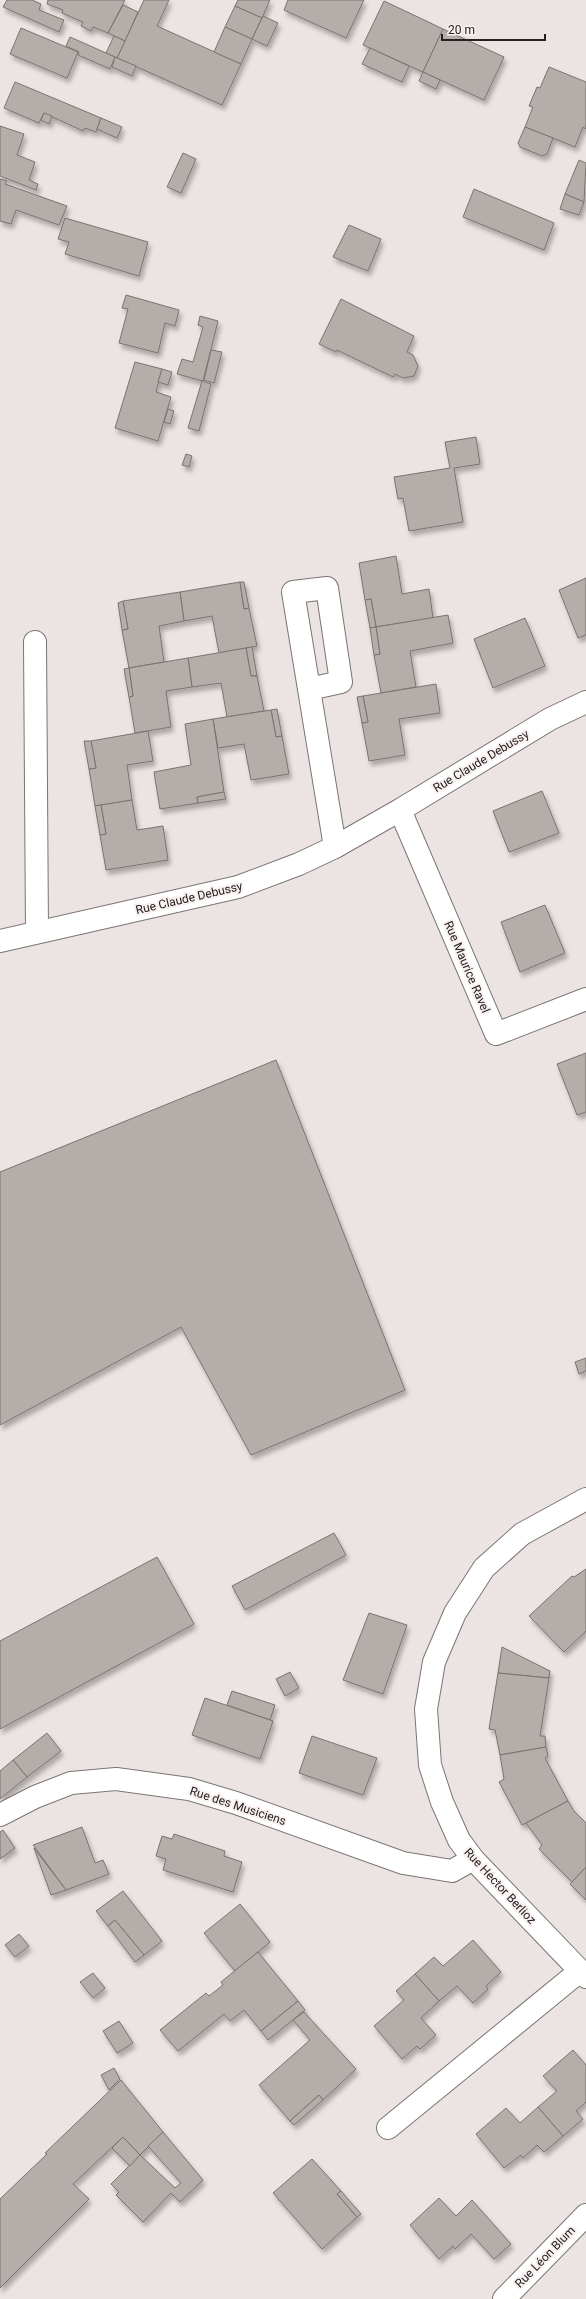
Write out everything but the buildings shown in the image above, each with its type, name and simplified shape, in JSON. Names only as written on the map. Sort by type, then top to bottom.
[{"type":"street","points":[[35,642],[37,932]]},
{"type":"street","points":[[309,689],[335,846]]},
{"type":"street","name":"Rue Claude Debussy","points":[[0,941],[238,887],[299,864],[400,810],[550,719],[586,702]]},
{"type":"street","name":"Rue Maurice Ravel","points":[[400,810],[496,1034],[586,999]]},
{"type":"street","name":"Rue Hector Berlioz","points":[[388,2128],[583,1974],[473,1859],[459,1840],[442,1802],[430,1765],[426,1709],[434,1662],[455,1613],[484,1568],[522,1534],[586,1499]]},
{"type":"street","name":"Rue des Musiciens","points":[[0,1815],[35,1797],[71,1783],[116,1779],[189,1789],[236,1803],[403,1863],[452,1871],[473,1859]]},
{"type":"street","name":"Rue Léon Blum","points":[[504,2299],[586,2215]]}]
